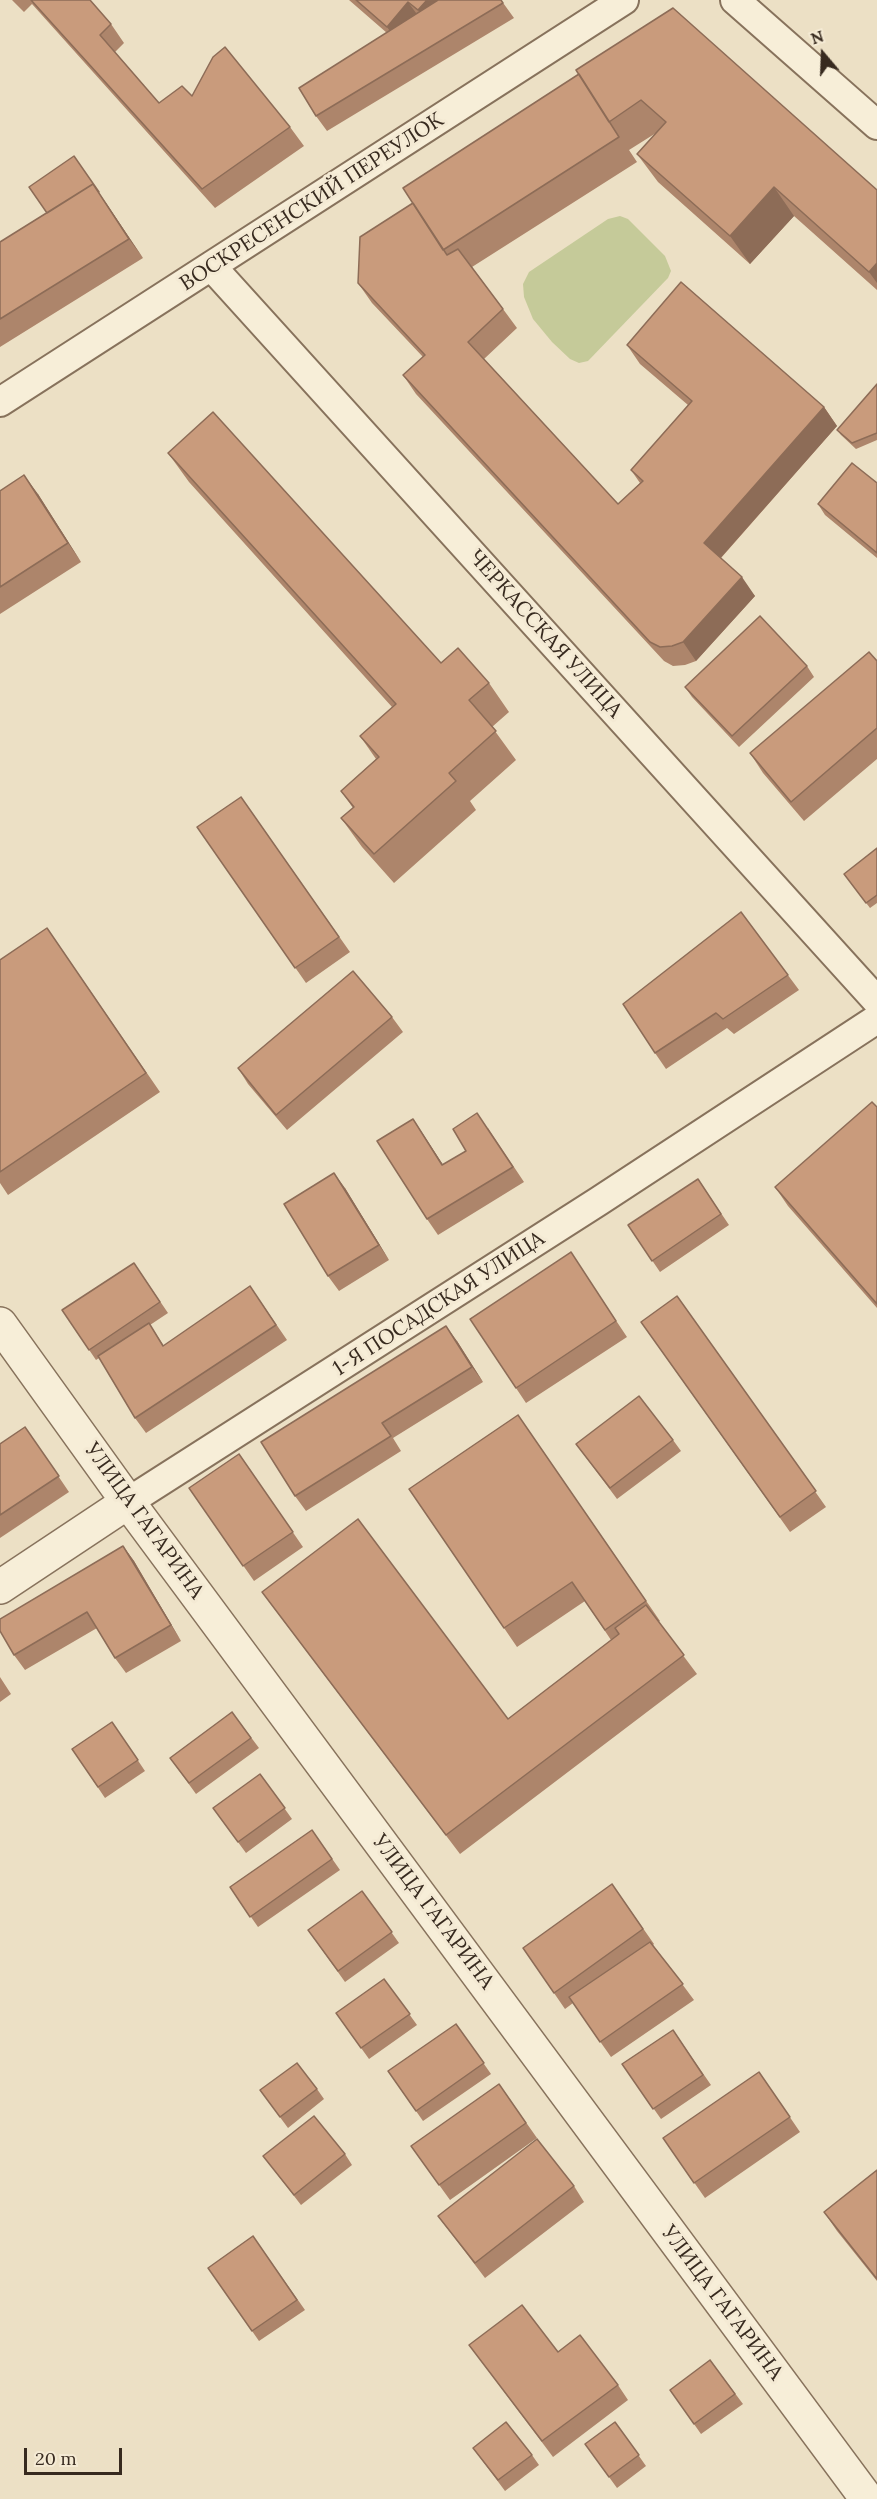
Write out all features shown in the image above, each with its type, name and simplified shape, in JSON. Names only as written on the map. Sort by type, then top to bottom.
[{"type":"street","name":"ВОСКРЕСЕНСКИЙ ПЕРЕУЛОК","points":[[0,402],[624,0]]},
{"type":"street","points":[[735,0],[877,125]]},
{"type":"street","name":"ЧЕРКАССКАЯ УЛИЦА","points":[[212,267],[877,1001]]},
{"type":"street","name":"1-Я ПОСАДСКАЯ УЛИЦА","points":[[0,1587],[128,1502],[599,1201],[877,1018]]},
{"type":"street","name":"УЛИЦА ГАГАРИНА","points":[[0,1324],[128,1502],[867,2499]]},
{"type":"green space","points":[[620,216],[628,219],[665,256],[671,271],[668,278],[588,361],[579,363],[570,359],[552,342],[533,319],[524,297],[523,284],[529,272],[608,219]]},
{"type":"building","points":[[31,0],[90,0],[111,24],[100,35],[159,103],[182,86],[192,96],[213,57],[225,47],[290,127],[202,189]]},
{"type":"building","points":[[356,0],[427,0],[418,10],[408,2],[387,27]]},
{"type":"building","points":[[438,0],[501,0],[503,3],[316,116],[299,88]]},
{"type":"building","points":[[673,8],[877,190],[877,263],[869,272],[774,187],[730,236],[637,154],[666,122],[641,100],[609,122],[576,70]]},
{"type":"building","points":[[579,74],[619,137],[443,250],[403,188]]},
{"type":"building","points":[[74,156],[99,192],[93,184],[47,213],[29,187]]},
{"type":"building","points":[[93,184],[129,239],[0,319],[0,242]]},
{"type":"building","points":[[413,203],[447,255],[458,249],[503,309],[468,342],[618,504],[643,481],[631,470],[692,401],[627,345],[681,282],[824,407],[704,543],[742,577],[683,642],[660,647],[650,642],[403,375],[425,355],[358,283],[360,237]]},
{"type":"building","points":[[877,384],[877,433],[852,443],[837,430]]},
{"type":"building","points":[[213,412],[441,663],[458,648],[489,683],[469,700],[496,731],[449,773],[456,781],[374,854],[341,818],[354,807],[341,791],[379,757],[360,736],[396,704],[168,453]]},
{"type":"building","points":[[852,463],[877,483],[877,553],[818,504]]},
{"type":"building","points":[[24,475],[68,543],[0,587],[0,491]]},
{"type":"building","points":[[760,616],[807,666],[732,736],[685,687]]},
{"type":"building","points":[[869,652],[877,661],[877,728],[791,802],[750,753]]},
{"type":"building","points":[[241,797],[339,937],[295,968],[197,827]]},
{"type":"building","points":[[877,848],[877,895],[866,903],[844,874]]},
{"type":"building","points":[[741,912],[788,975],[723,1019],[716,1013],[655,1053],[623,1004]]},
{"type":"building","points":[[47,928],[146,1073],[0,1172],[0,960]]},
{"type":"building","points":[[353,971],[392,1017],[276,1115],[238,1068]]},
{"type":"building","points":[[872,1102],[877,1107],[877,1304],[775,1187]]},
{"type":"building","points":[[477,1113],[513,1167],[427,1219],[377,1141],[413,1119],[442,1165],[466,1151],[453,1129]]},
{"type":"building","points":[[334,1173],[379,1245],[328,1276],[284,1204]]},
{"type":"building","points":[[698,1179],[721,1214],[652,1261],[628,1225]]},
{"type":"building","points":[[571,1252],[616,1321],[516,1388],[470,1319]]},
{"type":"building","points":[[134,1263],[160,1302],[89,1350],[62,1310]]},
{"type":"building","points":[[250,1286],[276,1325],[135,1418],[98,1356],[149,1323],[163,1346]]},
{"type":"building","points":[[677,1296],[816,1491],[780,1517],[641,1322]]},
{"type":"building","points":[[446,1326],[472,1367],[382,1423],[391,1436],[295,1496],[261,1442]]},
{"type":"building","points":[[639,1396],[673,1440],[610,1488],[576,1444]]},
{"type":"building","points":[[518,1415],[646,1601],[605,1630],[572,1582],[504,1628],[409,1489]]},
{"type":"building","points":[[25,1427],[59,1476],[0,1515],[0,1444]]},
{"type":"building","points":[[239,1454],[293,1532],[243,1566],[189,1488]]},
{"type":"building","points":[[358,1519],[508,1719],[619,1634],[615,1628],[646,1605],[684,1655],[446,1835],[262,1592]]},
{"type":"building","points":[[123,1546],[171,1625],[115,1658],[87,1612],[14,1655],[0,1631],[0,1619]]},
{"type":"building","points":[[232,1712],[251,1738],[189,1783],[170,1758]]},
{"type":"building","points":[[112,1722],[138,1760],[98,1787],[72,1749]]},
{"type":"building","points":[[260,1774],[285,1808],[238,1842],[213,1808]]},
{"type":"building","points":[[312,1830],[332,1859],[250,1917],[230,1887]]},
{"type":"building","points":[[612,1884],[643,1929],[554,1993],[523,1948]]},
{"type":"building","points":[[362,1891],[392,1932],[338,1971],[308,1930]]},
{"type":"building","points":[[650,1942],[683,1984],[600,2042],[569,1997]]},
{"type":"building","points":[[384,1979],[410,2014],[361,2048],[336,2013]]},
{"type":"building","points":[[456,2024],[484,2063],[416,2111],[388,2071]]},
{"type":"building","points":[[673,2030],[703,2075],[653,2109],[622,2064]]},
{"type":"building","points":[[297,2063],[317,2089],[280,2117],[260,2090]]},
{"type":"building","points":[[759,2072],[790,2117],[694,2183],[663,2138]]},
{"type":"building","points":[[499,2084],[526,2123],[439,2185],[411,2146]]},
{"type":"building","points":[[314,2116],[345,2154],[294,2195],[263,2156]]},
{"type":"building","points":[[537,2139],[574,2186],[475,2263],[438,2216]]},
{"type":"building","points":[[877,2170],[877,2279],[824,2212]]},
{"type":"building","points":[[253,2236],[297,2300],[252,2331],[208,2268]]},
{"type":"building","points":[[522,2305],[558,2352],[580,2335],[618,2385],[542,2441],[469,2345]]},
{"type":"building","points":[[710,2360],[735,2394],[694,2424],[670,2390]]},
{"type":"building","points":[[506,2422],[532,2455],[498,2480],[473,2448]]},
{"type":"building","points":[[615,2422],[639,2455],[609,2477],[585,2444]]}]
